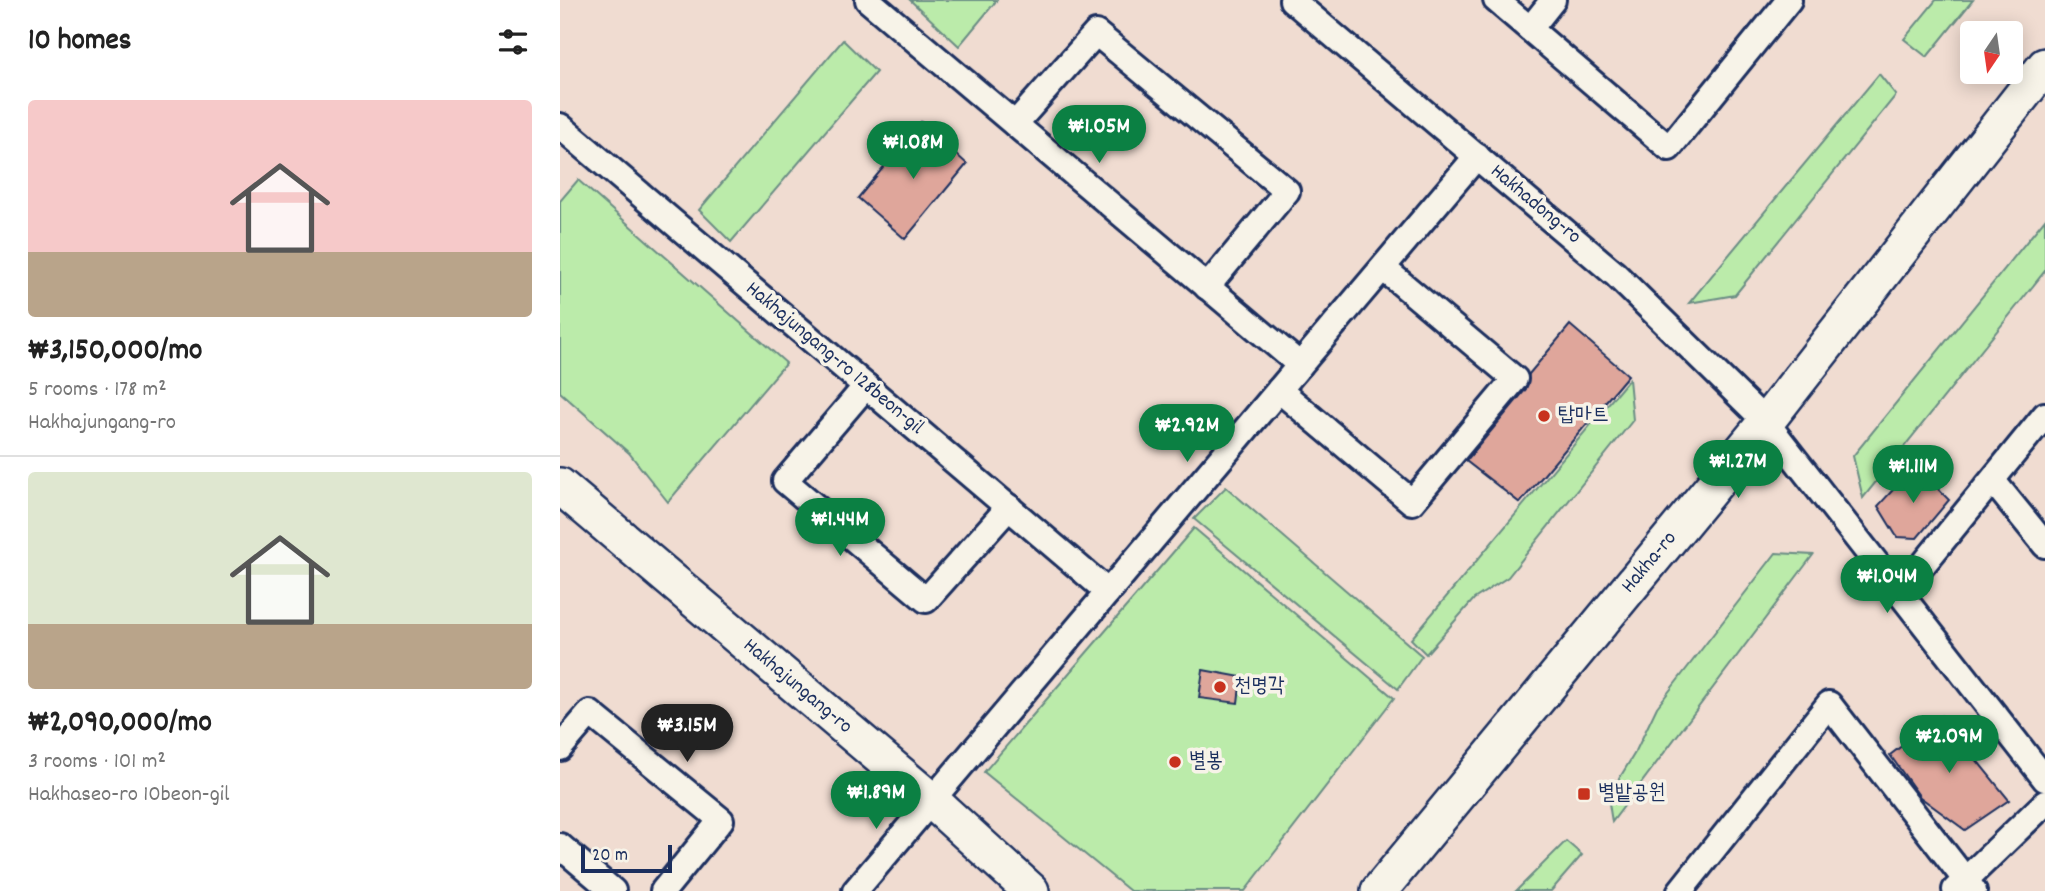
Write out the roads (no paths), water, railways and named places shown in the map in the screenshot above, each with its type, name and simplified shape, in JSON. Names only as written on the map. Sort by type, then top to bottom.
[{"type":"street","points":[[868,0],[1300,365]]},
{"type":"street","points":[[1496,0],[1669,148],[1788,0]]},
{"type":"street","points":[[1530,29],[1553,0]]},
{"type":"street","name":"Hakhadong-ro","points":[[1300,2],[1615,274],[1766,422],[2045,779]]},
{"type":"street","points":[[1014,124],[1097,33],[1287,191],[1207,287]]},
{"type":"street","name":"Hakha-ro","points":[[1379,891],[1766,422],[2045,66]]},
{"type":"street","name":"Hakhajungang-ro 128beon-gil","points":[[560,126],[1108,592]]},
{"type":"street","points":[[855,891],[1477,156]]},
{"type":"street","points":[[1279,390],[1412,502],[1515,379],[1383,268]]},
{"type":"street","points":[[866,386],[785,481],[926,600],[1009,508]]},
{"type":"street","points":[[1900,593],[2045,415]]},
{"type":"street","points":[[1993,481],[2045,545]]},
{"type":"street","name":"Hakhajungang-ro","points":[[560,486],[932,801],[1031,891]]},
{"type":"street","points":[[1680,891],[1829,704],[1965,887],[2045,803]]},
{"type":"street","points":[[560,748],[590,713],[721,820],[663,891]]},
{"type":"street","points":[[560,846],[613,891]]},
{"type":"place","name":"탑마트","points":[[1544,416]]},
{"type":"place","name":"천명각","points":[[1220,687]]},
{"type":"place","name":"별봉","points":[[1175,762]]},
{"type":"place","name":"별밭공원","points":[[1584,794]]}]
